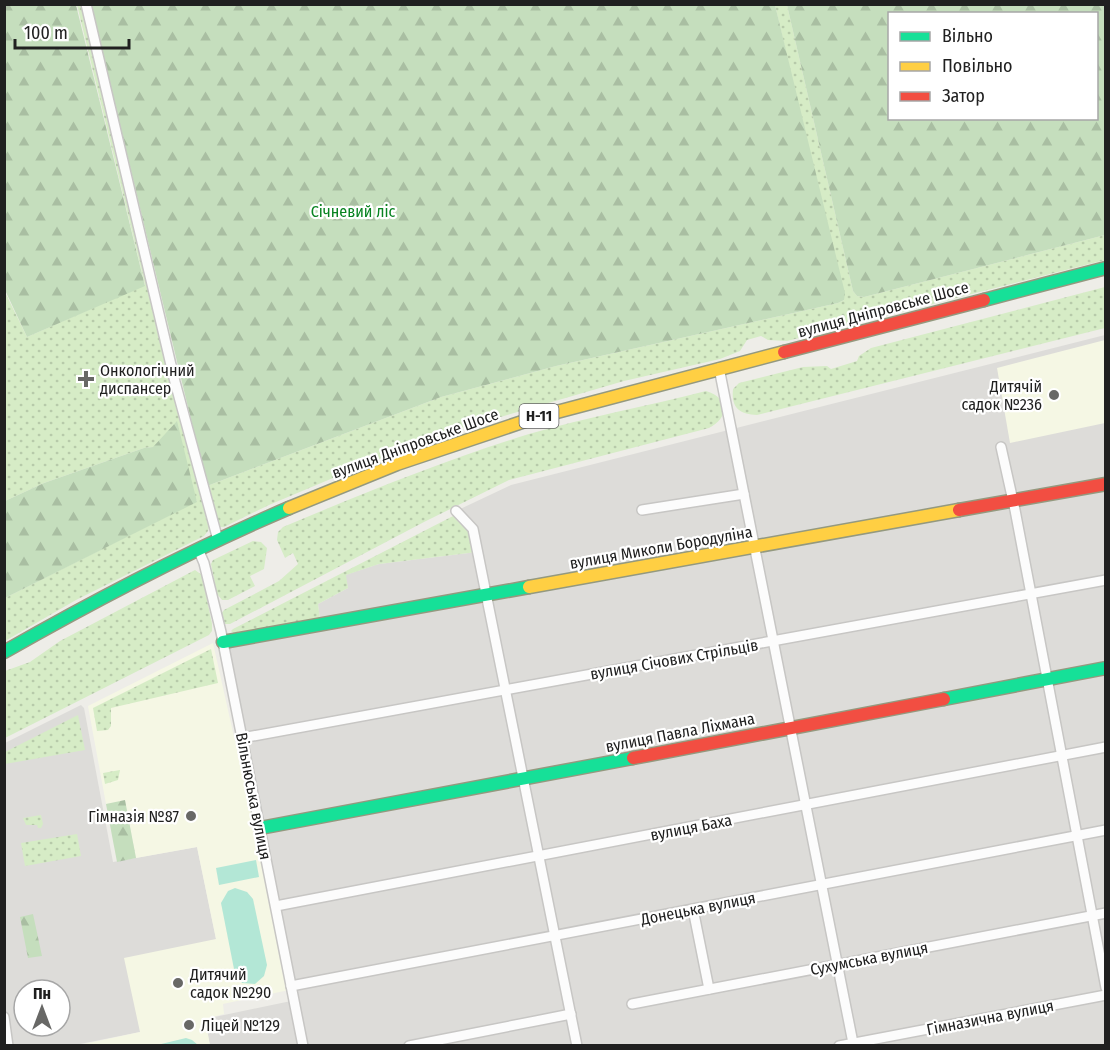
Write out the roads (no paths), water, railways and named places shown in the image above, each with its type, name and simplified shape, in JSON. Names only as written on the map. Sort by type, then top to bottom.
[{"type":"street","points":[[86,4],[175,382],[218,540]]},
{"type":"street","name":"вулиця Дніпровське Шосе","points":[[4,652],[78,608],[198,549],[261,520],[385,469],[466,439],[534,418],[719,368],[1106,268]]},
{"type":"street","points":[[719,368],[853,1043]]},
{"type":"street","points":[[1001,447],[1106,988]]},
{"type":"street","name":"вулиця Миколи Бородуліна","points":[[223,642],[1106,484]]},
{"type":"street","points":[[642,510],[744,494]]},
{"type":"street","points":[[456,512],[472,529],[577,1046]]},
{"type":"street","name":"Вільнюська вулиця","points":[[198,549],[204,563],[223,642],[303,1046]]},
{"type":"street","name":"вулиця Січових Стрільців","points":[[242,738],[1106,580]]},
{"type":"street","name":"вулиця Павла Ліхмана","points":[[260,828],[1106,668]]},
{"type":"street","name":"вулиця Баха","points":[[276,906],[1106,747]]},
{"type":"street","name":"Донецька вулиця","points":[[291,986],[1106,830]]},
{"type":"street","points":[[693,909],[709,989]]},
{"type":"street","name":"Сухумська вулиця","points":[[632,1004],[1091,914],[1106,913]]},
{"type":"street","name":"Гімназична вулиця","points":[[839,1046],[1106,995]]},
{"type":"street","points":[[409,1046],[571,1014]]},
{"type":"street","points":[[4,1017],[8,1046]]},
{"type":"place","name":"Онкологічний диспансер","points":[[86,379]]},
{"type":"place","name":"Дитячій садок №236","points":[[1054,395]]},
{"type":"place","name":"Гімназія №87","points":[[191,816]]},
{"type":"place","name":"Дитячий садок №290","points":[[178,983]]},
{"type":"place","name":"Ліцей №129","points":[[189,1025]]},
{"type":"park label","name":"Січневий ліс","points":[[353,211]]}]
